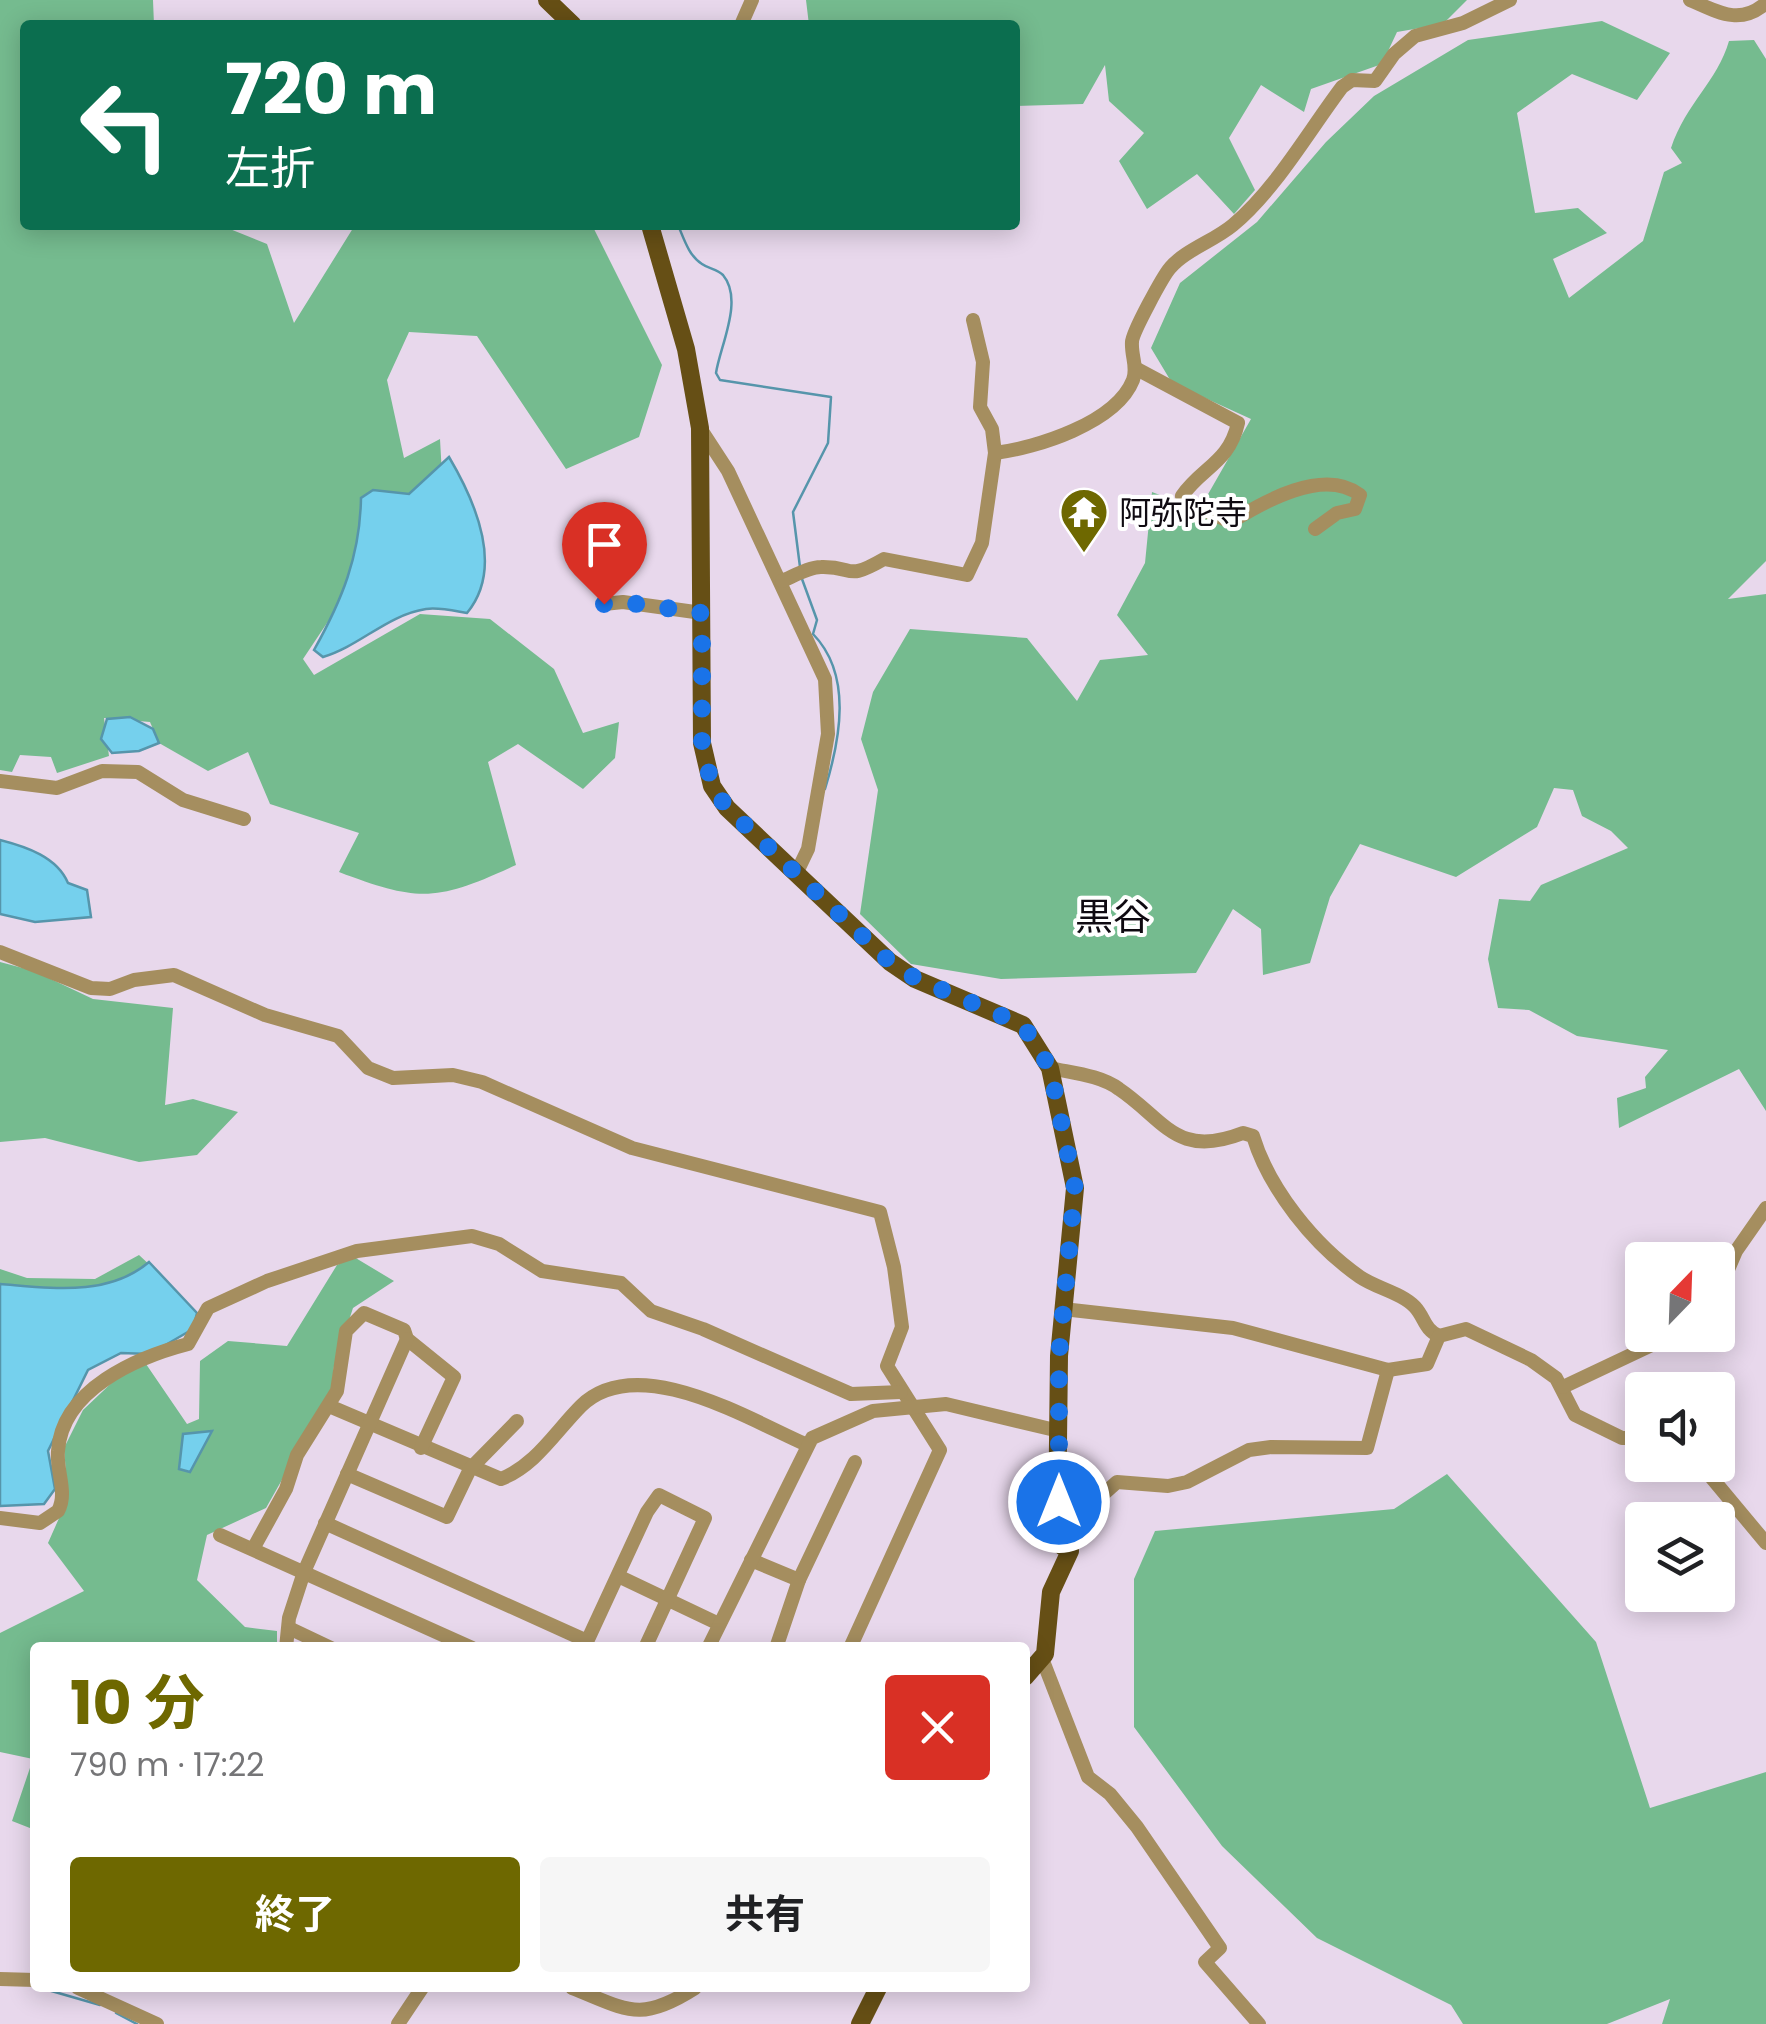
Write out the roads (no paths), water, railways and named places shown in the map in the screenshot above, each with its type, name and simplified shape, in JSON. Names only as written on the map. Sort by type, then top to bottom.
[{"type":"main road","points":[[546,0],[568,20]]},
{"type":"main road","points":[[651,230],[686,349],[700,428],[702,743],[712,786],[727,808],[866,942],[902,970],[1023,1025],[1050,1068],[1075,1188],[1063,1310],[1059,1431],[1058,1538],[1070,1550],[1051,1592],[1043,1661],[1030,1673]]},
{"type":"main road","points":[[860,2024],[876,1992]]},
{"type":"street","points":[[996,453],[1064,436],[1096,418],[1128,391],[1135,368],[1132,342],[1136,326],[1155,300],[1170,268],[1232,226],[1253,206],[1342,87],[1352,80],[1375,81],[1394,54],[1415,36],[1462,24],[1510,0]]},
{"type":"street","points":[[1690,0],[1730,17],[1756,12],[1766,3]]},
{"type":"street","points":[[782,580],[824,566],[846,574],[862,572],[884,559],[968,576],[982,543],[996,453],[992,430],[980,407],[983,362],[972,320]]},
{"type":"street","points":[[1135,368],[1238,423],[1222,461],[1190,484],[1182,496],[1186,502],[1230,522],[1304,488],[1345,487],[1360,495],[1356,509],[1336,512],[1316,529]]},
{"type":"street","points":[[700,428],[728,471],[825,679],[828,734],[808,849],[796,874]]},
{"type":"street","points":[[604,604],[623,602],[702,613]]},
{"type":"street","points":[[0,781],[57,788],[102,771],[138,772],[184,800],[244,819]]},
{"type":"street","points":[[0,952],[91,988],[110,990],[134,980],[174,975],[265,1015],[338,1036],[368,1068],[393,1078],[453,1075],[482,1082],[648,1154],[873,1208],[883,1216],[902,1327],[886,1362],[940,1450],[853,1642]]},
{"type":"street","points":[[1050,1068],[1116,1086],[1156,1126],[1192,1140],[1221,1142],[1243,1133],[1253,1136],[1262,1167],[1295,1213],[1340,1262],[1362,1279],[1414,1305],[1426,1327],[1440,1336],[1466,1329],[1531,1360],[1563,1387],[1575,1415],[1625,1438]]},
{"type":"street","points":[[1735,1254],[1766,1208]]},
{"type":"street","points":[[0,1518],[40,1523],[58,1511],[62,1493],[58,1446],[80,1403],[122,1368],[188,1344],[208,1308],[266,1281],[357,1251],[402,1243],[486,1238],[542,1271],[622,1283],[651,1311],[703,1328],[851,1394],[901,1392]]},
{"type":"street","points":[[1063,1310],[1233,1328],[1388,1370],[1427,1364],[1440,1336]]},
{"type":"street","points":[[253,1550],[286,1489],[298,1454],[329,1406],[336,1390],[340,1351],[356,1317],[364,1312],[404,1330],[408,1339],[454,1377],[421,1448]]},
{"type":"street","points":[[288,1642],[289,1618],[304,1572],[408,1339]]},
{"type":"street","points":[[1563,1387],[1637,1352]]},
{"type":"street","points":[[1070,1550],[1092,1505],[1117,1482],[1168,1486],[1187,1482],[1249,1450],[1272,1446],[1367,1448],[1388,1370]]},
{"type":"street","points":[[329,1406],[501,1479],[516,1473],[583,1404],[608,1389],[678,1389],[806,1444]]},
{"type":"street","points":[[711,1642],[806,1444],[826,1429],[873,1411],[960,1405],[1059,1431]]},
{"type":"street","points":[[347,1474],[447,1517],[470,1469],[517,1420]]},
{"type":"street","points":[[778,1642],[799,1580],[855,1462]]},
{"type":"street","points":[[1715,1482],[1766,1543]]},
{"type":"street","points":[[587,1642],[659,1495],[706,1518],[648,1642]]},
{"type":"street","points":[[325,1524],[582,1642]]},
{"type":"street","points":[[220,1535],[459,1642]]},
{"type":"street","points":[[751,1560],[799,1580]]},
{"type":"street","points":[[618,1576],[719,1624]]},
{"type":"street","points":[[291,1630],[318,1642]]},
{"type":"street","points":[[1043,1661],[1088,1777],[1110,1794],[1137,1827],[1220,1948],[1205,1962],[1259,2024]]},
{"type":"street","points":[[0,1979],[30,1980]]},
{"type":"street","points":[[87,1992],[156,2024]]},
{"type":"street","points":[[398,2024],[419,1992]]},
{"type":"street","points":[[580,1992],[631,2018],[646,2016],[689,1992]]},
{"type":"water","points":[[449,457],[476,514],[485,555],[478,595],[467,613],[436,608],[412,612],[323,657],[314,650],[348,577],[361,498],[373,490],[409,494]]},
{"type":"water","points":[[130,717],[153,729],[159,743],[139,751],[112,753],[101,739],[107,719]]},
{"type":"water","points":[[0,840],[40,854],[57,866],[68,883],[87,890],[91,917],[35,922],[0,914]]},
{"type":"water","points":[[149,1262],[197,1313],[193,1329],[150,1354],[121,1353],[88,1370],[48,1451],[55,1489],[44,1504],[0,1506],[0,1284],[78,1288],[116,1281]]},
{"type":"water","points":[[212,1431],[190,1472],[179,1469],[183,1434]]},
{"type":"waterway","points":[[680,230],[694,256],[721,273],[729,285],[731,310],[716,373],[720,380],[831,397],[828,443],[793,512],[800,567]]},
{"type":"waterway","points":[[802,579],[817,620],[813,634],[826,650],[838,688],[838,729],[825,789]]},
{"type":"waterway","points":[[55,1992],[100,2005]]},
{"type":"waterway","points":[[116,2013],[137,2024]]},
{"type":"place","name":"阿弥陀寺","points":[[1084,554]]},
{"type":"district","name":"黒谷","points":[[1113,916]]}]
